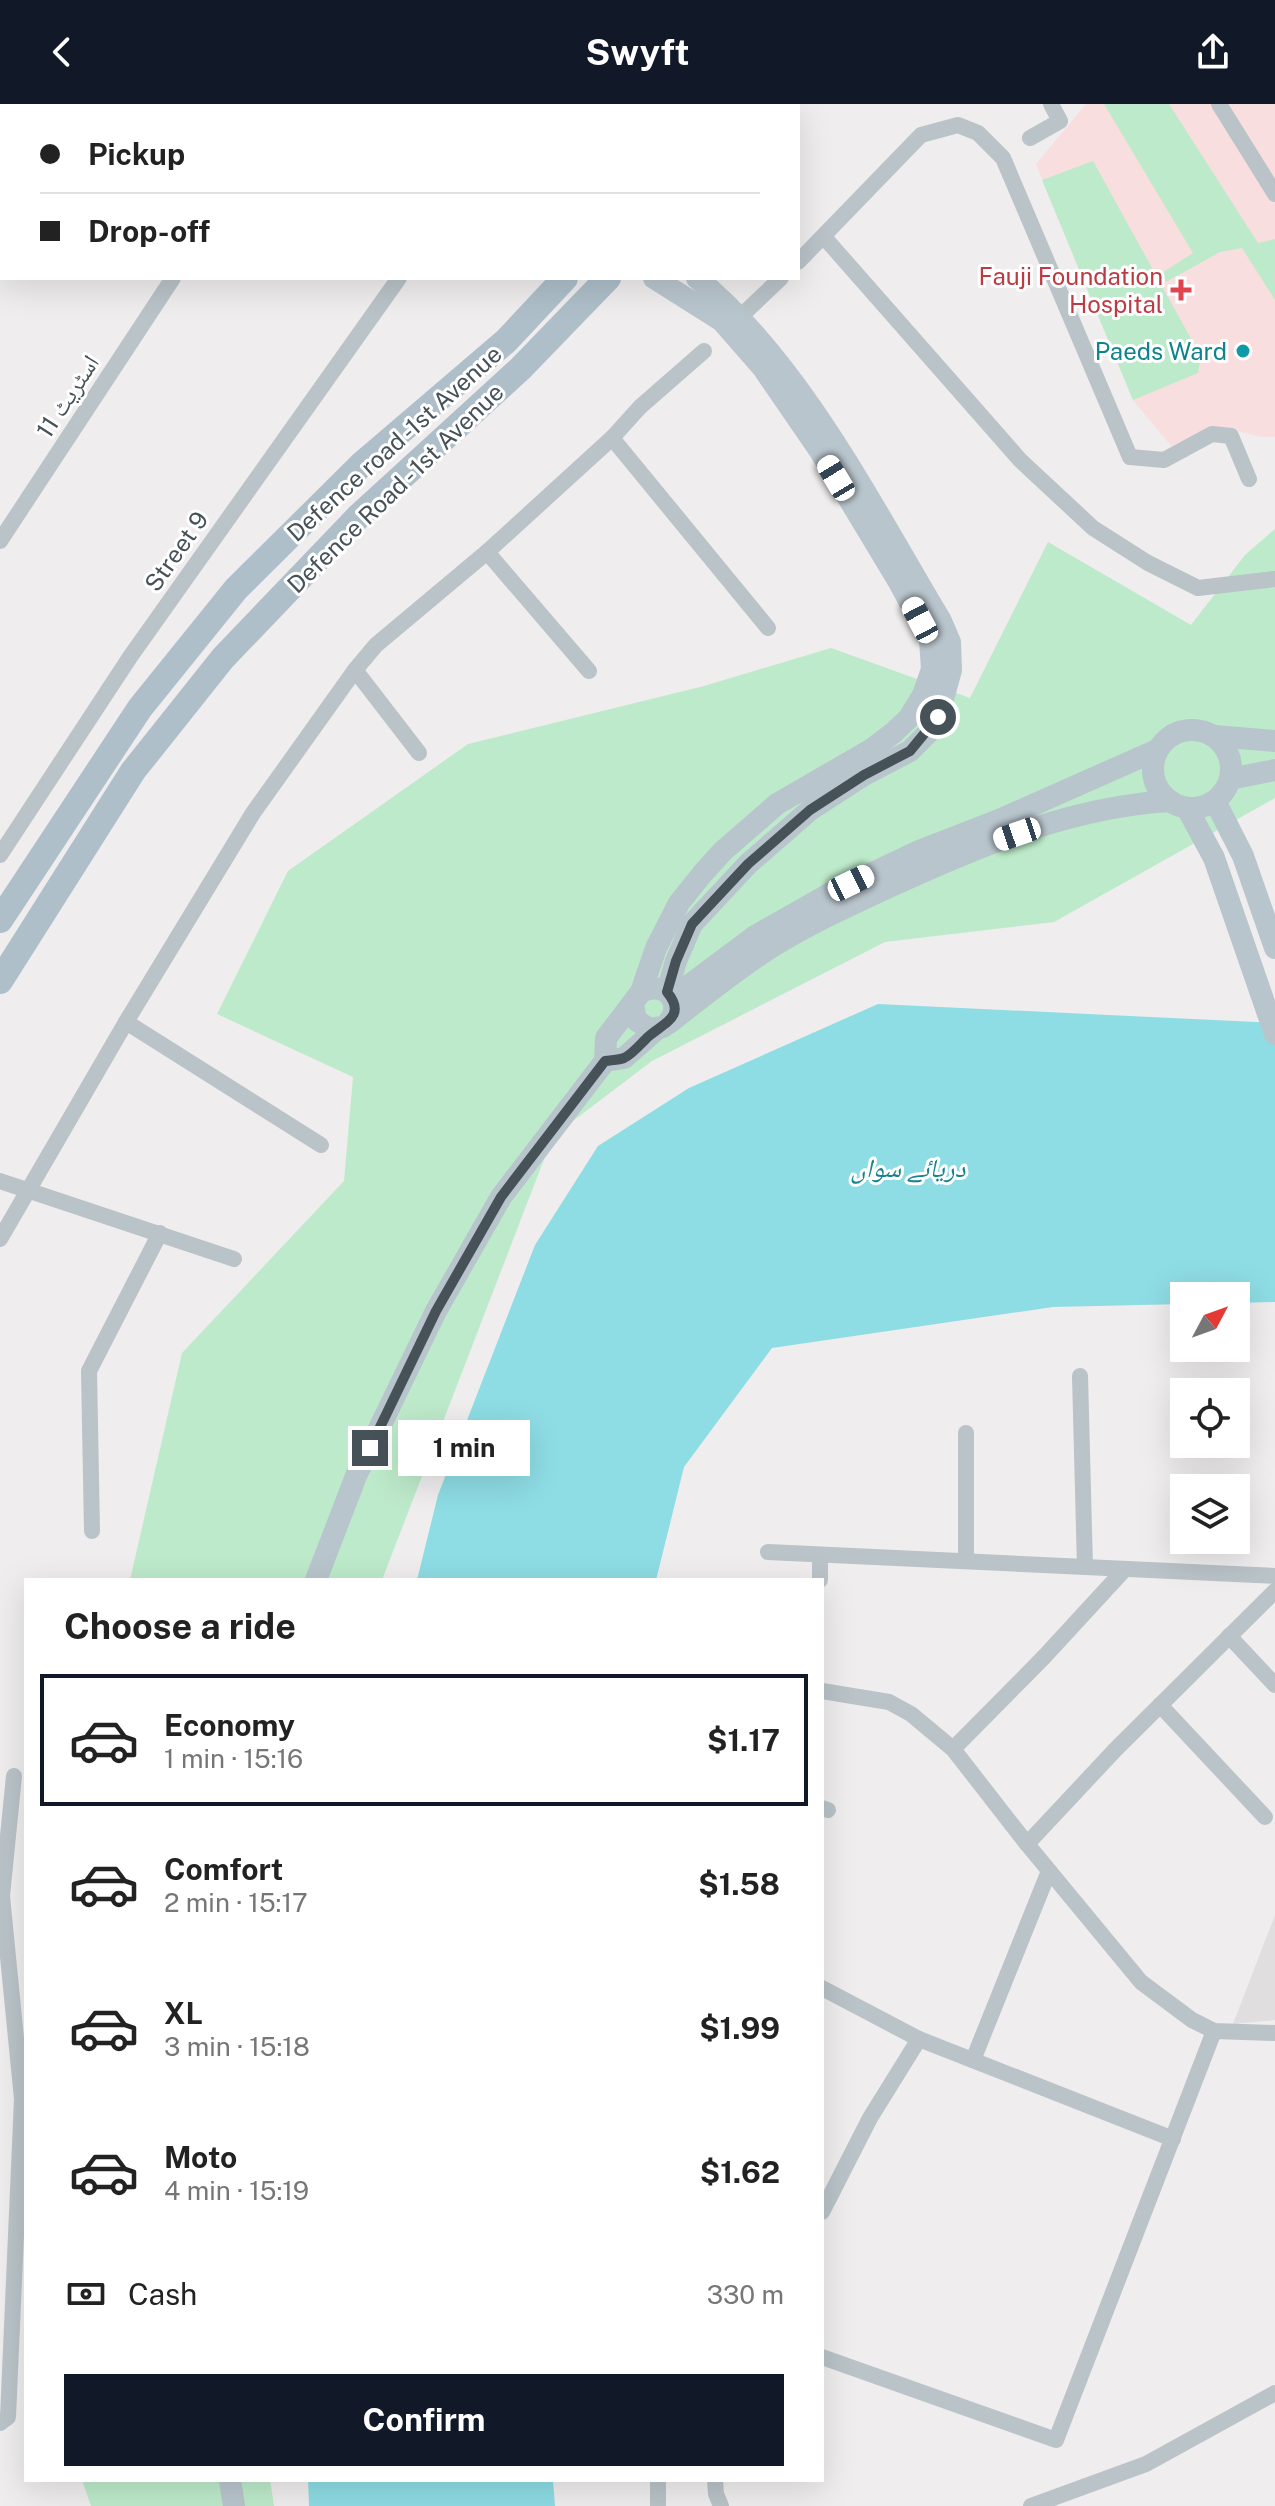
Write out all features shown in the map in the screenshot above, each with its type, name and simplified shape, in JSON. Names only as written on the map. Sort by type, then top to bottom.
[{"type":"main road","name":"Defence road -1st Avenue","points":[[0,920],[140,708],[236,589],[361,465],[506,341],[563,280]]},
{"type":"main road","name":"Defence Road - 1st Avenue","points":[[0,981],[133,771],[223,658],[360,515],[520,369],[606,280]]},
{"type":"main road","points":[[317,1578],[356,1476],[436,1311],[501,1197],[605,1061],[606,1038],[637,998],[656,948],[679,903],[723,851],[777,804],[872,749],[893,733],[909,718],[923,695],[932,669],[930,640],[899,582],[820,451],[763,368],[722,321],[657,280]]},
{"type":"main road","points":[[637,998],[636,1020],[649,1029],[663,1026],[673,1015],[669,995],[676,961],[692,924],[748,864],[810,810],[864,775],[910,751],[938,717],[951,670],[950,642],[941,621],[841,455],[770,349],[699,280]]},
{"type":"main road","points":[[1275,741],[1215,736],[1197,730],[1178,732],[1163,742],[1154,759],[1154,778],[1163,794],[1178,804],[1214,858],[1275,1034]]},
{"type":"main road","points":[[605,1061],[624,1058],[754,959],[801,929],[966,852],[1068,816],[1105,807],[1178,804],[1197,808],[1215,801],[1230,779],[1227,751],[1215,736]]},
{"type":"main road","points":[[669,995],[797,910],[919,851],[1012,815],[1157,750]]},
{"type":"main road","points":[[1230,779],[1275,770]]},
{"type":"main road","points":[[1215,801],[1243,856],[1275,948]]},
{"type":"main road","points":[[637,998],[658,988],[669,995]]},
{"type":"main road","points":[[230,2482],[234,2506]]},
{"type":"street","points":[[1030,138],[1060,121],[1051,104]]},
{"type":"street","points":[[1219,104],[1275,194]]},
{"type":"street","points":[[800,260],[921,135],[958,125],[978,133],[1003,158],[1130,457],[1164,460],[1212,434],[1231,436],[1249,479]]},
{"type":"street","points":[[824,237],[1020,460],[1093,528],[1148,563],[1198,588],[1275,579]]},
{"type":"street","name":"اسٹریٹ 11","points":[[0,541],[172,280]]},
{"type":"street","name":"Street 9","points":[[0,855],[130,657],[398,280]]},
{"type":"street","points":[[740,317],[779,280]]},
{"type":"street","points":[[0,1239],[126,1022],[253,813],[355,670],[376,645],[487,552],[612,438],[640,407],[704,351]]},
{"type":"street","points":[[612,438],[768,628]]},
{"type":"street","points":[[487,552],[589,671]]},
{"type":"street","points":[[355,670],[419,753]]},
{"type":"street","points":[[126,1022],[321,1145]]},
{"type":"street","points":[[0,1181],[234,1259]]},
{"type":"street","points":[[92,1531],[89,1371],[160,1233]]},
{"type":"street","points":[[1080,1376],[1085,1567]]},
{"type":"street","points":[[966,1433],[966,1561]]},
{"type":"street","points":[[768,1552],[1275,1576]]},
{"type":"street","points":[[820,1555],[820,1578]]},
{"type":"street","points":[[953,1749],[1125,1569]]},
{"type":"street","points":[[1027,1844],[1275,1591]]},
{"type":"street","points":[[1229,1636],[1275,1685]]},
{"type":"street","points":[[824,1691],[889,1702],[911,1714],[953,1749],[1141,1982],[1192,2020],[1214,2031],[1275,2033]]},
{"type":"street","points":[[1160,1705],[1265,1817]]},
{"type":"street","points":[[0,2423],[8,2417],[22,2099],[2,1896],[14,1776]]},
{"type":"street","points":[[973,2060],[1049,1871]]},
{"type":"street","points":[[824,1989],[919,2039],[1173,2139]]},
{"type":"street","points":[[824,2358],[1056,2440],[1214,2031]]},
{"type":"street","points":[[824,2208],[870,2118],[919,2039]]},
{"type":"street","points":[[1031,2506],[1146,2464],[1275,2393]]},
{"type":"street","points":[[658,2482],[658,2506]]},
{"type":"street","points":[[715,2482],[721,2506]]},
{"type":"shaded area","name":"Fauji Foundation Hospital","points":[[1086,104],[1275,104],[1275,437],[1262,437],[1222,427],[1173,448],[1133,400],[1036,164]]},
{"type":"shaded area","points":[[1275,1915],[1275,2020],[1233,2024]]},
{"type":"green space","points":[[1104,104],[1169,104],[1258,243],[1275,239],[1275,300],[1242,248],[1220,252],[1166,282],[1162,273],[1193,253]]},
{"type":"green space","points":[[1093,161],[1201,357],[1198,373],[1133,400],[1042,180]]},
{"type":"green space","points":[[1275,529],[1275,798],[1054,922],[885,942],[652,1061],[553,1136],[383,1578],[130,1578],[182,1353],[344,1181],[353,1077],[217,1014],[288,871],[468,744],[704,686],[831,648],[970,698],[1048,542],[1191,625],[1245,555]]},
{"type":"green space","points":[[83,2482],[270,2482],[274,2506],[91,2506]]},
{"type":"water","name":"دریائے سواں","points":[[878,1004],[1275,1023],[1275,1302],[1250,1303],[1250,1282],[1170,1282],[1170,1304],[1053,1307],[772,1348],[684,1467],[656,1578],[417,1578],[438,1495],[535,1245],[598,1146],[689,1088]]},
{"type":"water","points":[[308,2482],[553,2482],[555,2506],[309,2506]]},
{"type":"place","name":"Fauji Foundation Hospital","points":[[1181,290]]},
{"type":"place","name":"Paeds Ward","points":[[1243,351]]},
{"type":"route","points":[[370,1448],[436,1311],[501,1197],[605,1061],[624,1058],[657,1029],[669,1023],[674,1007],[667,992],[692,924],[748,864],[810,810],[864,775],[910,751],[938,717]]}]
